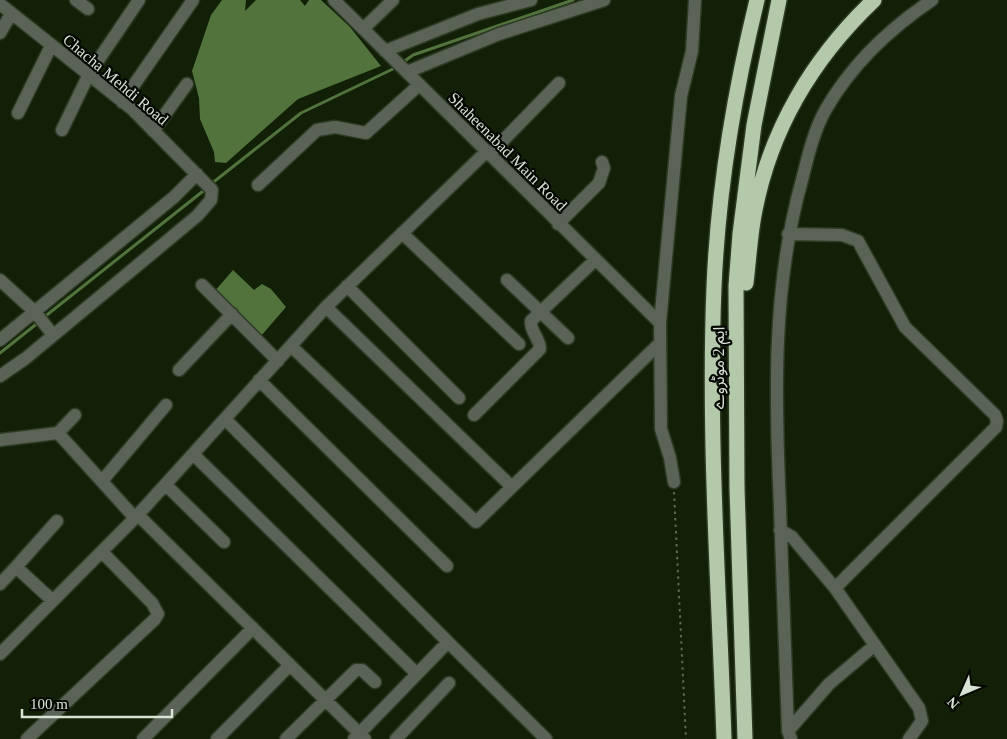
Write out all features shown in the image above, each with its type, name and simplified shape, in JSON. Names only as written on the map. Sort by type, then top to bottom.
[{"type":"highway","points":[[719,232],[721,147],[747,0]]},
{"type":"highway","name":"ایم 2 موٹروے","points":[[724,739],[713,339],[719,232],[732,123],[757,0]]},
{"type":"highway","name":"ایم 2 موٹروے","points":[[746,739],[737,488],[735,338],[740,234],[754,125],[779,0]]},
{"type":"highway","points":[[737,488],[746,286],[752,225],[762,182],[786,118],[812,71],[844,30],[874,0]]},
{"type":"street","points":[[76,0],[88,8]]},
{"type":"street","points":[[62,130],[89,74],[139,0]]},
{"type":"street","points":[[122,102],[193,0]]},
{"type":"street","name":"Shaheenabad Main Road","points":[[334,0],[660,323]]},
{"type":"street","points":[[363,28],[393,0]]},
{"type":"street","points":[[385,51],[478,14],[531,0]]},
{"type":"street","points":[[407,72],[498,34],[604,0]]},
{"type":"street","points":[[674,482],[670,458],[661,429],[660,323],[681,96],[692,51],[696,0]]},
{"type":"street","points":[[789,735],[776,398],[777,318],[788,234],[810,151],[825,111],[847,75],[872,48],[909,16],[932,0]]},
{"type":"street","name":"Chacha Mehdi Road","points":[[0,4],[122,102],[205,182]]},
{"type":"street","points":[[0,33],[11,14]]},
{"type":"street","points":[[18,113],[51,46]]},
{"type":"street","points":[[0,654],[137,516],[226,420],[259,380],[326,307],[559,83]]},
{"type":"street","points":[[153,131],[187,84]]},
{"type":"street","points":[[258,185],[317,130],[335,127],[366,132],[419,85]]},
{"type":"street","points":[[558,224],[599,183],[604,168],[602,162]]},
{"type":"street","points":[[0,340],[43,323],[197,216],[211,200],[205,182],[174,197],[43,323],[0,376]]},
{"type":"street","points":[[402,233],[519,344]]},
{"type":"street","points":[[788,234],[842,236],[858,241],[905,327],[924,348],[995,415],[997,421],[989,434],[836,588]]},
{"type":"street","points":[[474,416],[540,349],[531,321],[595,260]]},
{"type":"street","points":[[0,280],[43,323]]},
{"type":"street","points":[[507,280],[568,338]]},
{"type":"street","points":[[202,285],[278,361]]},
{"type":"street","points":[[347,286],[460,398]]},
{"type":"street","points":[[326,307],[512,487]]},
{"type":"street","points":[[179,370],[232,314]]},
{"type":"street","points":[[291,346],[476,522],[660,343]]},
{"type":"street","points":[[259,380],[447,566]]},
{"type":"street","points":[[102,481],[166,405]]},
{"type":"street","points":[[0,440],[58,433],[75,414]]},
{"type":"street","points":[[226,420],[546,739]]},
{"type":"street","points":[[58,433],[102,481],[253,628],[360,737],[448,642]]},
{"type":"street","points":[[194,454],[417,674]]},
{"type":"street","points":[[166,485],[224,542]]},
{"type":"street","points":[[0,584],[57,521]]},
{"type":"street","points":[[780,530],[792,537],[836,588],[922,714],[922,721],[910,739]]},
{"type":"street","points":[[28,739],[155,619],[158,614],[152,603],[102,552]]},
{"type":"street","points":[[16,567],[53,601]]},
{"type":"street","points":[[143,739],[253,628]]},
{"type":"street","points":[[789,735],[829,684],[875,646]]},
{"type":"street","points":[[217,739],[290,666]]},
{"type":"street","points":[[286,739],[359,668],[375,682]]},
{"type":"street","points":[[396,739],[449,683]]},
{"type":"path","points":[[674,482],[686,739]]},
{"type":"shaded area","points":[[222,0],[246,0],[245,11],[256,0],[300,0],[305,6],[309,0],[321,0],[350,27],[381,66],[298,99],[226,163],[215,162],[214,152],[200,119],[199,98],[192,71],[211,15]]},
{"type":"shaded area","points":[[233,270],[254,290],[262,284],[271,289],[286,307],[261,336],[214,292]]},
{"type":"waterway","points":[[402,63],[413,55],[573,0]]},
{"type":"waterway","points":[[211,184],[301,113],[397,67]]},
{"type":"waterway","points":[[43,318],[207,188]]},
{"type":"waterway","points":[[0,353],[39,322]]}]
